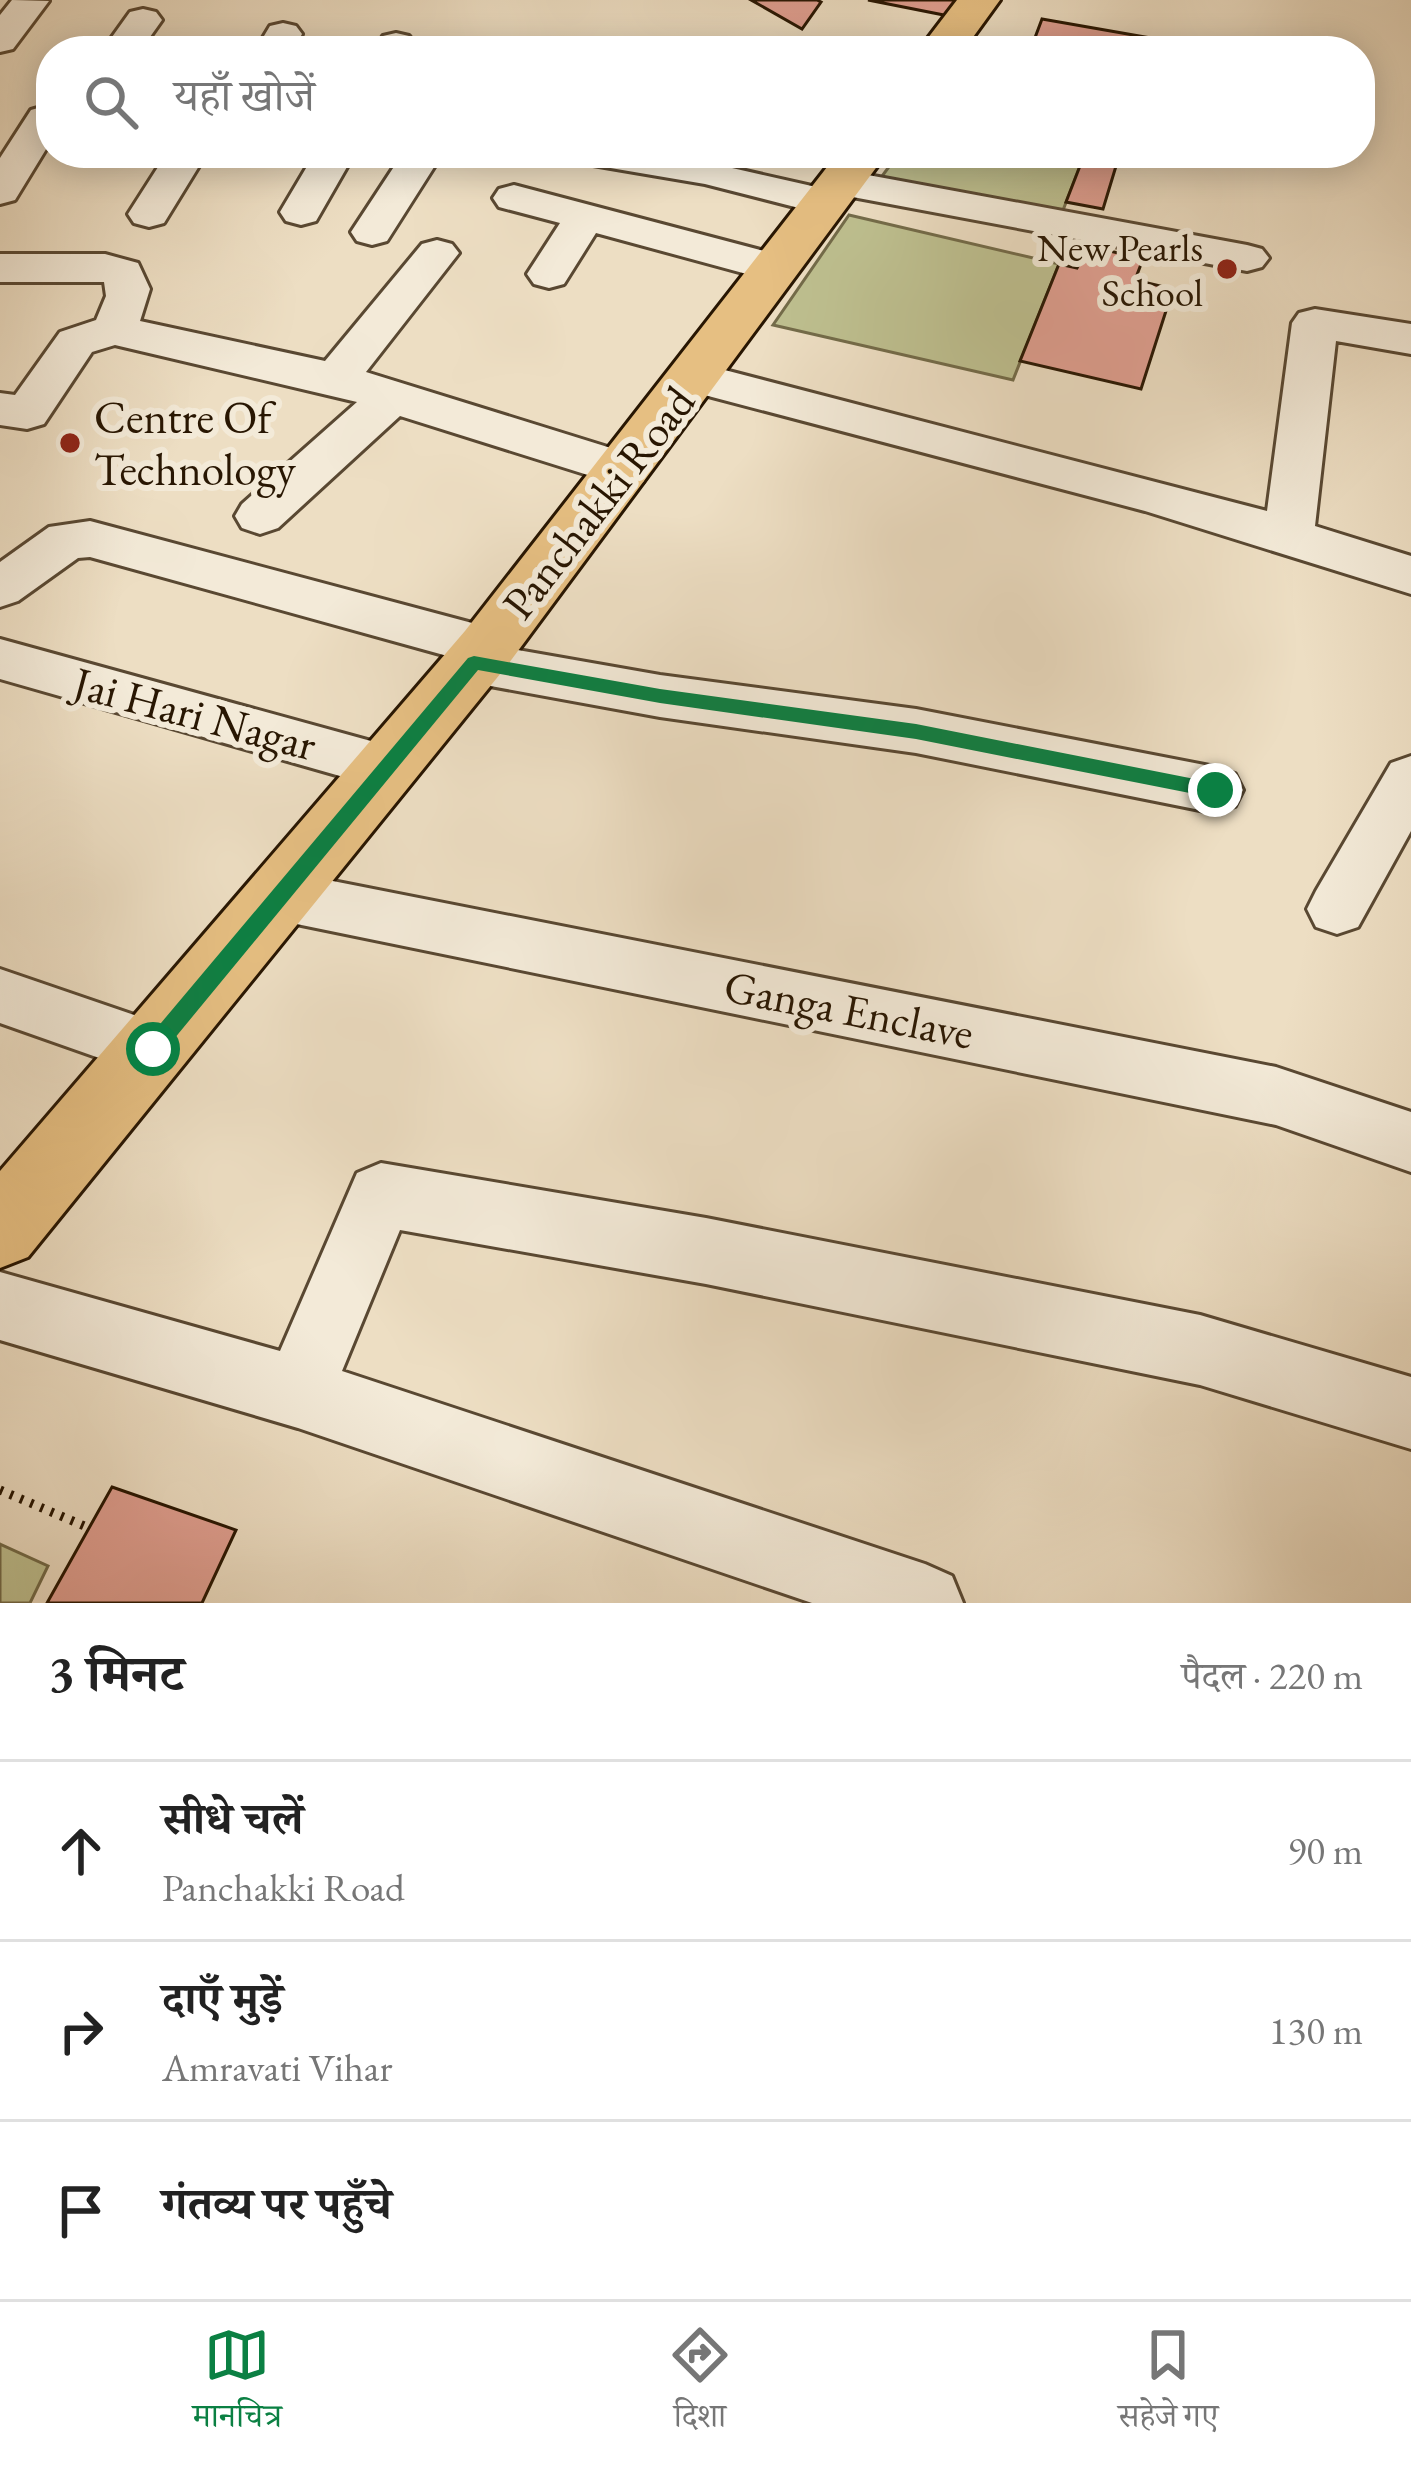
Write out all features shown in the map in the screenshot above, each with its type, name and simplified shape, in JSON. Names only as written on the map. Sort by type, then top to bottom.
[{"type":"main road","points":[[951,36],[979,0]]},
{"type":"main road","name":"Panchakki Road","points":[[6,1214],[153,1049],[389,768],[626,470],[843,179]]},
{"type":"street","points":[[0,41],[30,2]]},
{"type":"street","points":[[0,111],[36,116]]},
{"type":"street","points":[[0,191],[36,136]]},
{"type":"street","points":[[149,214],[178,168]]},
{"type":"street","points":[[301,212],[326,168]]},
{"type":"street","points":[[372,232],[413,168]]},
{"type":"street","points":[[681,168],[843,179],[1247,258]]},
{"type":"street","points":[[514,198],[776,268]]},
{"type":"street","points":[[549,274],[585,217]]},
{"type":"street","points":[[336,380],[437,254]]},
{"type":"street","points":[[0,268],[105,268],[123,273],[131,288],[129,301],[113,330]]},
{"type":"street","points":[[1289,536],[1315,323],[1411,339]]},
{"type":"street","points":[[0,409],[28,413],[76,342],[113,330],[336,380],[626,470]]},
{"type":"street","points":[[694,377],[1289,536],[1411,575]]},
{"type":"street","points":[[260,516],[392,397]]},
{"type":"street","points":[[0,588],[67,540],[90,539],[480,655],[660,696],[916,731],[1215,790]]},
{"type":"street","name":"Jai Hari Nagar","points":[[0,659],[389,768]]},
{"type":"street","points":[[1337,909],[1411,779]]},
{"type":"street","name":"Ganga Enclave","points":[[282,896],[1276,1096],[1411,1142]]},
{"type":"street","points":[[0,996],[153,1049]]},
{"type":"street","points":[[298,1392],[381,1196],[706,1251],[1200,1350],[1411,1413]]},
{"type":"street","points":[[0,1306],[298,1392],[925,1603]]},
{"type":"path","points":[[0,1490],[89,1528]]},
{"type":"green space","points":[[888,168],[1079,168],[1060,218],[877,183]]},
{"type":"green space","points":[[849,215],[1059,264],[1013,380],[773,325]]},
{"type":"green space","points":[[0,1544],[48,1566],[30,1603],[0,1603]]},
{"type":"building","points":[[751,0],[817,0],[821,2],[802,29]]},
{"type":"building","points":[[868,0],[961,0],[949,16]]},
{"type":"building","points":[[1042,19],[1139,36],[1036,36]]},
{"type":"building","points":[[1079,168],[1115,168],[1103,209],[1066,202]]},
{"type":"building","points":[[1089,246],[1143,259],[1135,280],[1173,289],[1141,389],[1020,361],[1059,264],[1077,268]]},
{"type":"building","points":[[112,1487],[236,1530],[202,1603],[47,1603]]},
{"type":"place","name":"New Pearls School","points":[[1227,269]]},
{"type":"place","name":"Centre Of Technology","points":[[70,443]]},
{"type":"route","points":[[153,1049],[474,663],[660,696],[916,731],[1215,790]]}]
